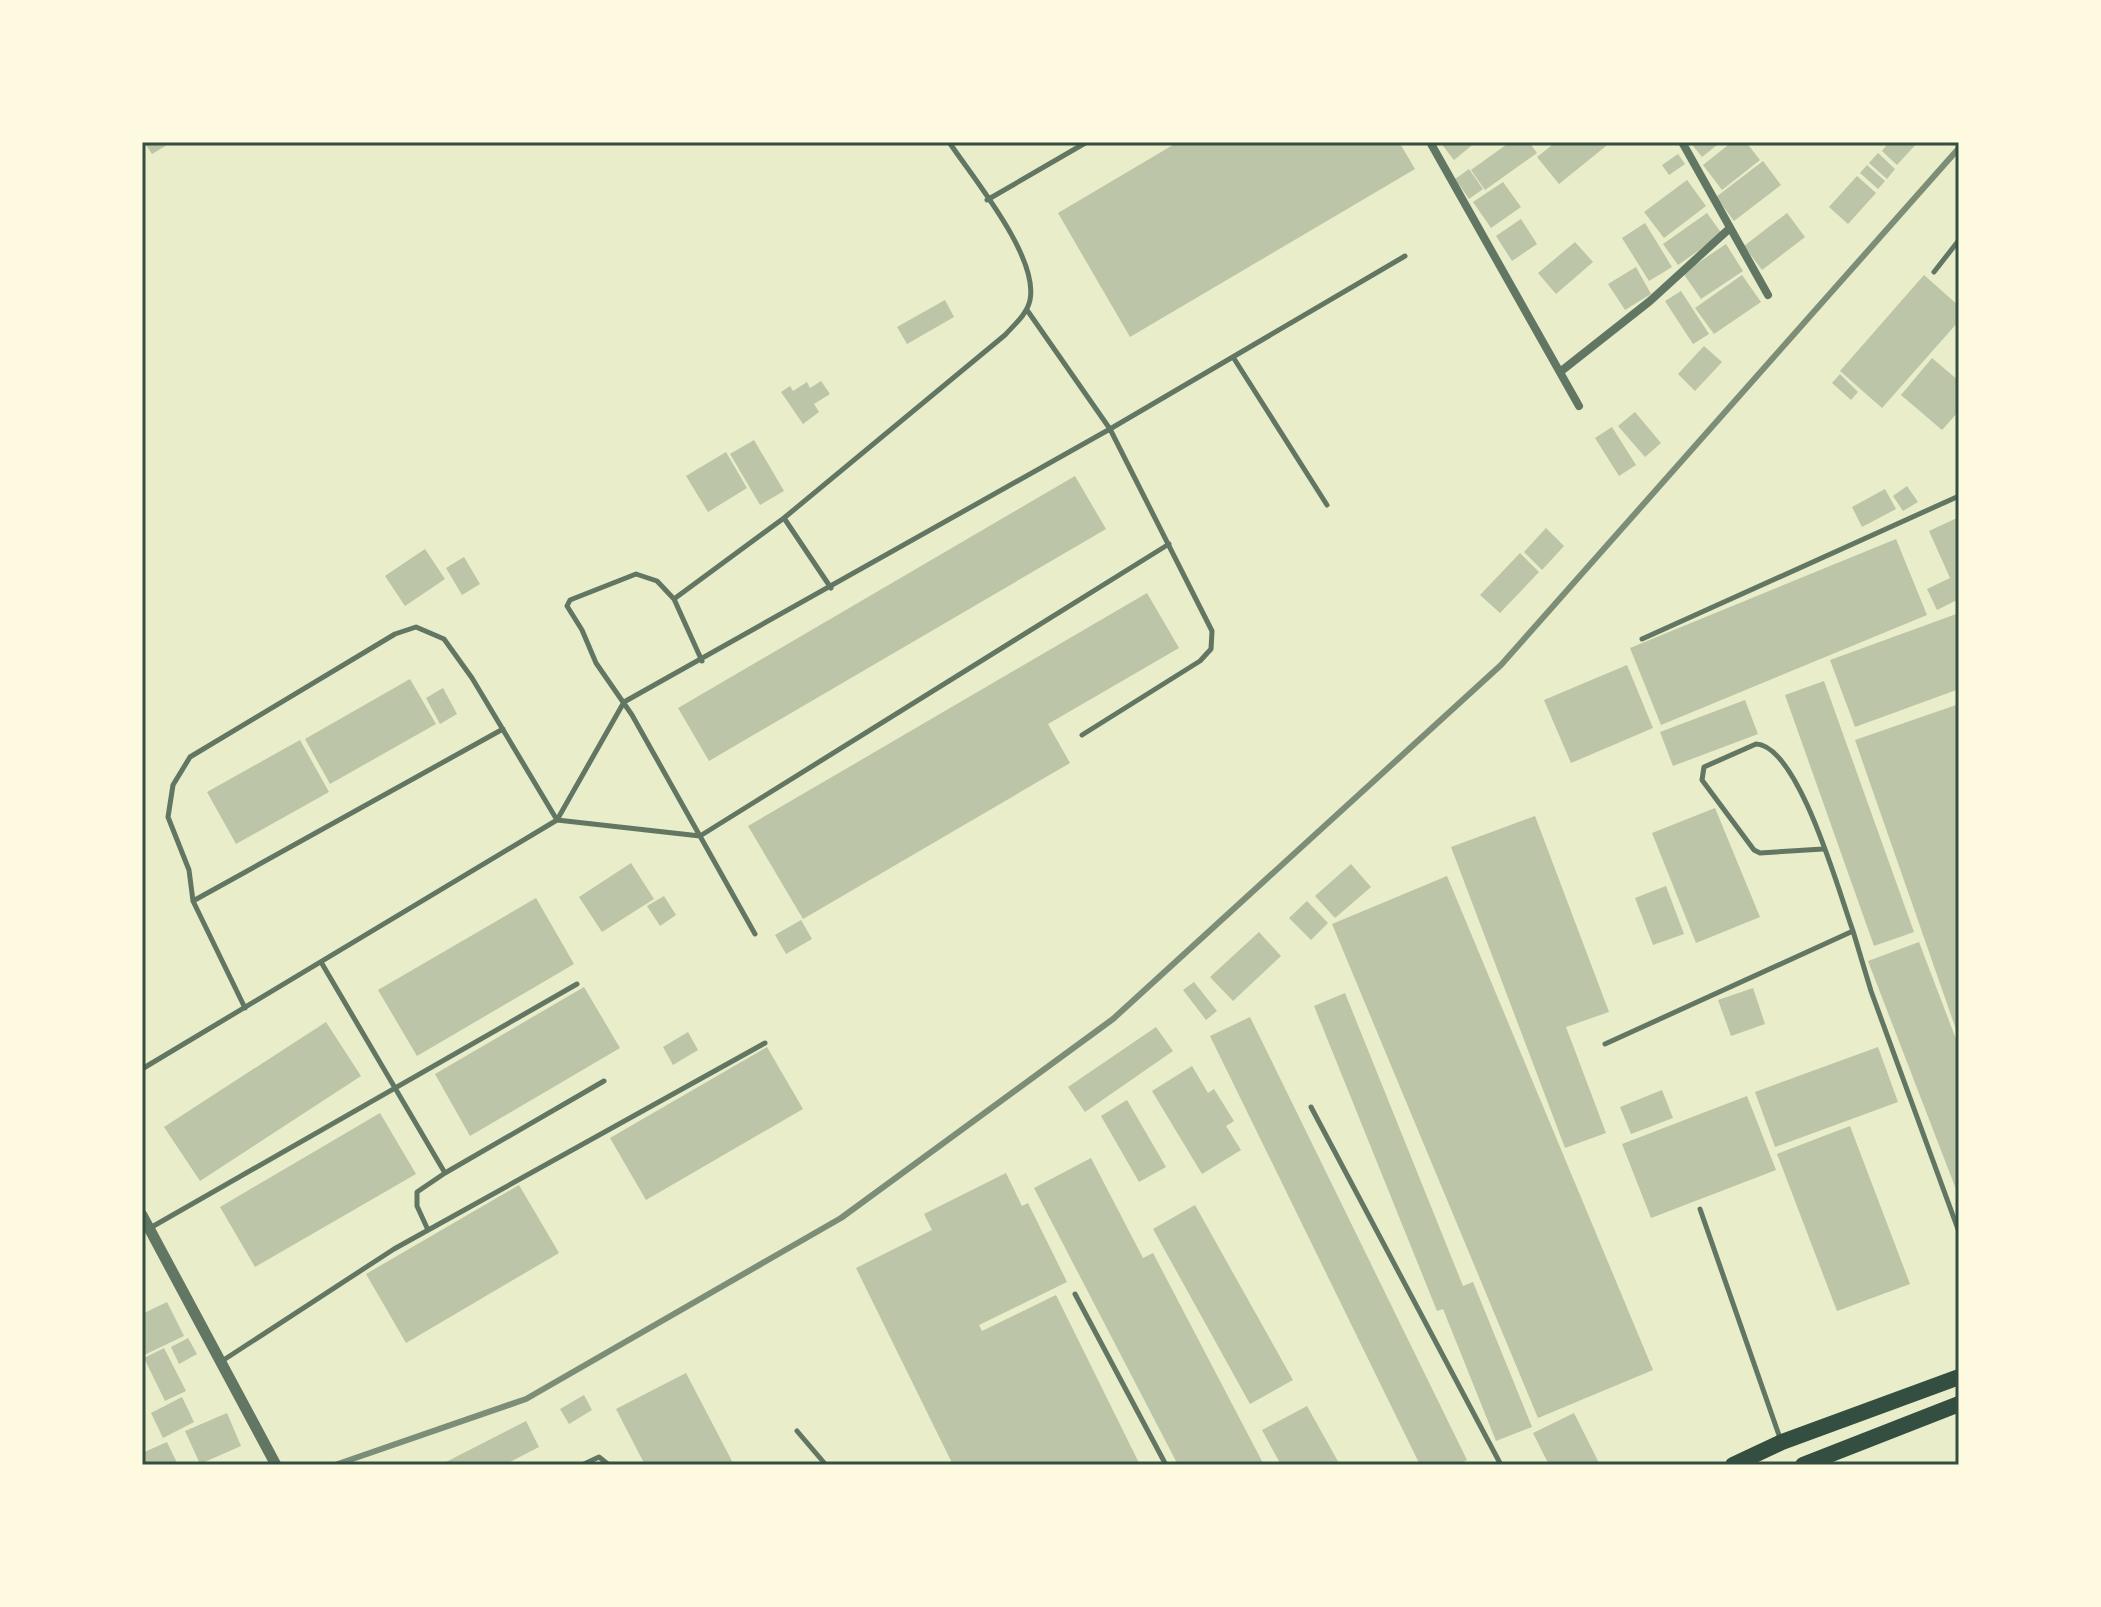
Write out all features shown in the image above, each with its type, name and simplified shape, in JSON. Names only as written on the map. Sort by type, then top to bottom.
[{"type":"highway","points":[[1733,1465],[1782,1442],[1959,1377]]},
{"type":"highway","points":[[1803,1465],[1959,1404]]},
{"type":"street","points":[[1430,142],[1579,406]]},
{"type":"street","points":[[1683,142],[1768,295]]},
{"type":"street","points":[[1560,372],[1650,301],[1730,228]]},
{"type":"street","points":[[142,1215],[276,1465]]},
{"type":"lane","points":[[674,599],[784,518],[1005,335],[1027,310],[1030,282],[1023,256],[949,142]]},
{"type":"lane","points":[[987,200],[1087,142]]},
{"type":"lane","points":[[1934,272],[1959,240]]},
{"type":"lane","points":[[142,1069],[557,820],[624,702],[702,661],[1110,429],[1405,256]]},
{"type":"lane","points":[[1027,310],[1110,429],[1208,621],[1213,641],[1211,649],[1200,661],[1082,735]]},
{"type":"lane","points":[[1233,357],[1327,505]]},
{"type":"lane","points":[[1642,639],[1959,496]]},
{"type":"lane","points":[[784,518],[831,588]]},
{"type":"lane","points":[[557,820],[700,836],[1169,544]]},
{"type":"lane","points":[[702,661],[674,599],[657,581],[636,574],[567,603],[596,663],[624,702],[755,934]]},
{"type":"lane","points":[[245,1008],[193,901],[189,870],[168,817],[173,785],[190,757],[395,634],[416,627],[444,639],[557,820]]},
{"type":"lane","points":[[193,901],[503,729]]},
{"type":"lane","points":[[1823,849],[1760,853],[1754,850],[1702,780],[1704,767],[1756,744],[1773,749],[1796,778],[1823,849],[1853,931],[1871,991],[1959,1232]]},
{"type":"lane","points":[[1605,1044],[1853,931]]},
{"type":"lane","points":[[321,962],[445,1173]]},
{"type":"lane","points":[[149,1228],[577,984]]},
{"type":"lane","points":[[221,1361],[428,1230],[765,1043]]},
{"type":"lane","points":[[428,1230],[417,1206],[417,1192],[604,1081]]},
{"type":"lane","points":[[1311,1107],[1501,1465]]},
{"type":"lane","points":[[1700,1209],[1782,1442]]},
{"type":"lane","points":[[1075,1294],[1166,1465]]},
{"type":"lane","points":[[797,1431],[826,1465]]},
{"type":"lane","points":[[582,1465],[599,1457],[609,1465]]},
{"type":"building","points":[[144,142],[172,142],[152,154]]},
{"type":"building","points":[[1178,142],[1399,142],[1415,169],[1130,337],[1058,213]]},
{"type":"building","points":[[1440,142],[1476,142],[1454,160]]},
{"type":"building","points":[[1510,142],[1529,142],[1537,153],[1485,190],[1471,170]]},
{"type":"building","points":[[1556,142],[1611,142],[1559,184],[1537,157]]},
{"type":"building","points":[[1690,142],[1721,142],[1702,157]]},
{"type":"building","points":[[1732,142],[1746,142],[1760,160],[1722,190],[1703,165]]},
{"type":"building","points":[[1889,142],[1918,142],[1897,165],[1882,151]]},
{"type":"building","points":[[1878,153],[1895,169],[1887,179],[1869,163]]},
{"type":"building","points":[[1678,154],[1685,164],[1669,175],[1662,165]]},
{"type":"building","points":[[1763,161],[1781,185],[1734,221],[1716,197]]},
{"type":"building","points":[[1867,165],[1885,181],[1878,189],[1860,173]]},
{"type":"building","points":[[1469,169],[1483,189],[1469,199],[1455,179]]},
{"type":"building","points":[[1857,176],[1876,193],[1848,224],[1829,207]]},
{"type":"building","points":[[1687,180],[1706,206],[1664,238],[1644,212]]},
{"type":"building","points":[[1503,182],[1521,207],[1491,228],[1473,202]]},
{"type":"building","points":[[1707,213],[1722,234],[1678,265],[1663,244]]},
{"type":"building","points":[[1787,213],[1805,237],[1762,270],[1744,246]]},
{"type":"building","points":[[1521,219],[1537,244],[1512,261],[1496,236]]},
{"type":"building","points":[[1645,223],[1672,267],[1649,281],[1622,238]]},
{"type":"building","points":[[1575,242],[1593,262],[1556,294],[1538,273]]},
{"type":"building","points":[[1726,244],[1743,271],[1701,299],[1683,273]]},
{"type":"building","points":[[1636,267],[1651,294],[1625,310],[1608,284]]},
{"type":"building","points":[[1742,275],[1761,302],[1714,334],[1695,308]]},
{"type":"building","points":[[1924,275],[1959,306],[1959,321],[1882,408],[1840,371]]},
{"type":"building","points":[[1681,291],[1709,334],[1693,344],[1665,301]]},
{"type":"building","points":[[945,300],[954,317],[907,344],[897,327]]},
{"type":"building","points":[[1704,346],[1722,362],[1695,391],[1678,374]]},
{"type":"building","points":[[1932,358],[1959,381],[1959,411],[1942,430],[1901,395]]},
{"type":"building","points":[[1840,374],[1858,392],[1851,400],[1832,383]]},
{"type":"building","points":[[821,381],[830,394],[814,404],[819,412],[803,424],[781,392],[790,386],[793,391],[807,382],[810,388]]},
{"type":"building","points":[[1635,412],[1661,443],[1645,457],[1618,426]]},
{"type":"building","points":[[1612,427],[1636,465],[1619,476],[1595,438]]},
{"type":"building","points":[[754,440],[784,491],[760,505],[730,454]]},
{"type":"building","points":[[726,452],[747,488],[708,512],[686,476]]},
{"type":"building","points":[[1075,476],[1106,529],[709,761],[678,708]]},
{"type":"building","points":[[1907,486],[1918,502],[1903,511],[1893,496]]},
{"type":"building","points":[[1885,489],[1896,509],[1862,527],[1852,507]]},
{"type":"building","points":[[1959,517],[1959,599],[1937,610],[1927,589],[1950,578],[1929,531]]},
{"type":"building","points":[[1546,528],[1564,546],[1542,570],[1524,552]]},
{"type":"building","points":[[1896,539],[1927,615],[1661,725],[1630,648]]},
{"type":"building","points":[[425,549],[445,579],[405,606],[385,576]]},
{"type":"building","points":[[1520,553],[1539,572],[1500,613],[1480,595]]},
{"type":"building","points":[[464,557],[480,584],[462,595],[446,568]]},
{"type":"building","points":[[1147,593],[1179,648],[1048,724],[1070,763],[803,919],[748,826]]},
{"type":"building","points":[[1959,613],[1959,689],[1855,727],[1830,660]]},
{"type":"building","points":[[1627,665],[1653,728],[1571,763],[1544,700]]},
{"type":"building","points":[[410,679],[436,724],[330,784],[305,739]]},
{"type":"building","points":[[1824,681],[1914,932],[1874,946],[1785,695]]},
{"type":"building","points":[[443,688],[457,714],[440,724],[426,698]]},
{"type":"building","points":[[1745,700],[1758,734],[1673,766],[1660,732]]},
{"type":"building","points":[[1959,704],[1959,1038],[1855,740]]},
{"type":"building","points":[[300,740],[329,792],[236,844],[207,792]]},
{"type":"building","points":[[1715,808],[1760,917],[1696,943],[1652,833]]},
{"type":"building","points":[[1535,816],[1609,1012],[1566,1027],[1606,1133],[1565,1148],[1451,847]]},
{"type":"building","points":[[631,863],[654,899],[602,932],[579,897]]},
{"type":"building","points":[[1351,864],[1371,887],[1335,918],[1315,896]]},
{"type":"building","points":[[1447,876],[1653,1370],[1538,1418],[1332,924]]},
{"type":"building","points":[[1666,886],[1684,934],[1653,945],[1635,898]]},
{"type":"building","points":[[664,896],[676,915],[660,926],[647,906]]},
{"type":"building","points":[[536,898],[574,964],[417,1056],[378,990]]},
{"type":"building","points":[[1307,901],[1328,923],[1311,940],[1289,918]]},
{"type":"building","points":[[801,920],[812,939],[786,954],[775,935]]},
{"type":"building","points":[[1259,932],[1281,956],[1233,1001],[1210,977]]},
{"type":"building","points":[[1919,942],[1959,1047],[1959,1197],[1868,961]]},
{"type":"building","points":[[1194,982],[1217,1011],[1206,1020],[1183,990]]},
{"type":"building","points":[[584,987],[620,1048],[470,1136],[435,1074]]},
{"type":"building","points":[[1753,988],[1765,1024],[1731,1036],[1718,1000]]},
{"type":"building","points":[[1345,993],[1463,1286],[1473,1282],[1532,1427],[1496,1441],[1443,1309],[1437,1311],[1314,1006]]},
{"type":"building","points":[[1250,1017],[1467,1460],[1457,1465],[1420,1465],[1210,1036]]},
{"type":"building","points":[[326,1022],[361,1076],[200,1181],[164,1127]]},
{"type":"building","points":[[1156,1027],[1173,1051],[1085,1112],[1068,1087]]},
{"type":"building","points":[[688,1032],[698,1050],[673,1065],[663,1047]]},
{"type":"building","points":[[767,1047],[803,1109],[646,1200],[610,1138]]},
{"type":"building","points":[[1878,1047],[1898,1102],[1775,1147],[1755,1092]]},
{"type":"building","points":[[1192,1066],[1208,1093],[1214,1089],[1234,1121],[1226,1126],[1241,1150],[1202,1174],[1152,1091]]},
{"type":"building","points":[[1662,1090],[1673,1118],[1631,1134],[1620,1107]]},
{"type":"building","points":[[1747,1096],[1776,1170],[1651,1218],[1622,1144]]},
{"type":"building","points":[[1127,1100],[1166,1167],[1139,1182],[1101,1116]]},
{"type":"building","points":[[380,1113],[416,1174],[255,1267],[220,1207]]},
{"type":"building","points":[[1850,1126],[1910,1284],[1837,1311],[1777,1154]]},
{"type":"building","points":[[1091,1158],[1143,1258],[1153,1253],[1264,1465],[1178,1465],[1034,1188]]},
{"type":"building","points":[[1006,1173],[1022,1206],[1028,1203],[1067,1282],[979,1325],[982,1331],[1056,1295],[1140,1465],[953,1465],[856,1268],[932,1230],[924,1214]]},
{"type":"building","points":[[519,1185],[559,1253],[406,1343],[366,1274]]},
{"type":"building","points":[[1195,1205],[1293,1380],[1250,1404],[1153,1229]]},
{"type":"building","points":[[167,1302],[184,1336],[142,1356],[142,1314]]},
{"type":"building","points":[[188,1338],[197,1354],[179,1364],[171,1347]]},
{"type":"building","points":[[164,1348],[186,1391],[165,1401],[144,1358]]},
{"type":"building","points":[[686,1373],[734,1465],[645,1465],[616,1409]]},
{"type":"building","points":[[584,1395],[592,1410],[569,1424],[560,1409]]},
{"type":"building","points":[[182,1397],[194,1422],[163,1438],[151,1413]]},
{"type":"building","points":[[1307,1406],[1340,1465],[1281,1465],[1262,1430]]},
{"type":"building","points":[[227,1413],[241,1446],[200,1464],[185,1431]]},
{"type":"building","points":[[1574,1413],[1600,1465],[1549,1465],[1533,1433]]},
{"type":"building","points":[[526,1421],[539,1447],[504,1465],[440,1465]]},
{"type":"building","points":[[167,1442],[178,1465],[146,1465],[142,1453]]},
{"type":"railway","points":[[335,1465],[526,1399],[841,1218],[1113,1019],[1501,665],[1959,148]]}]
